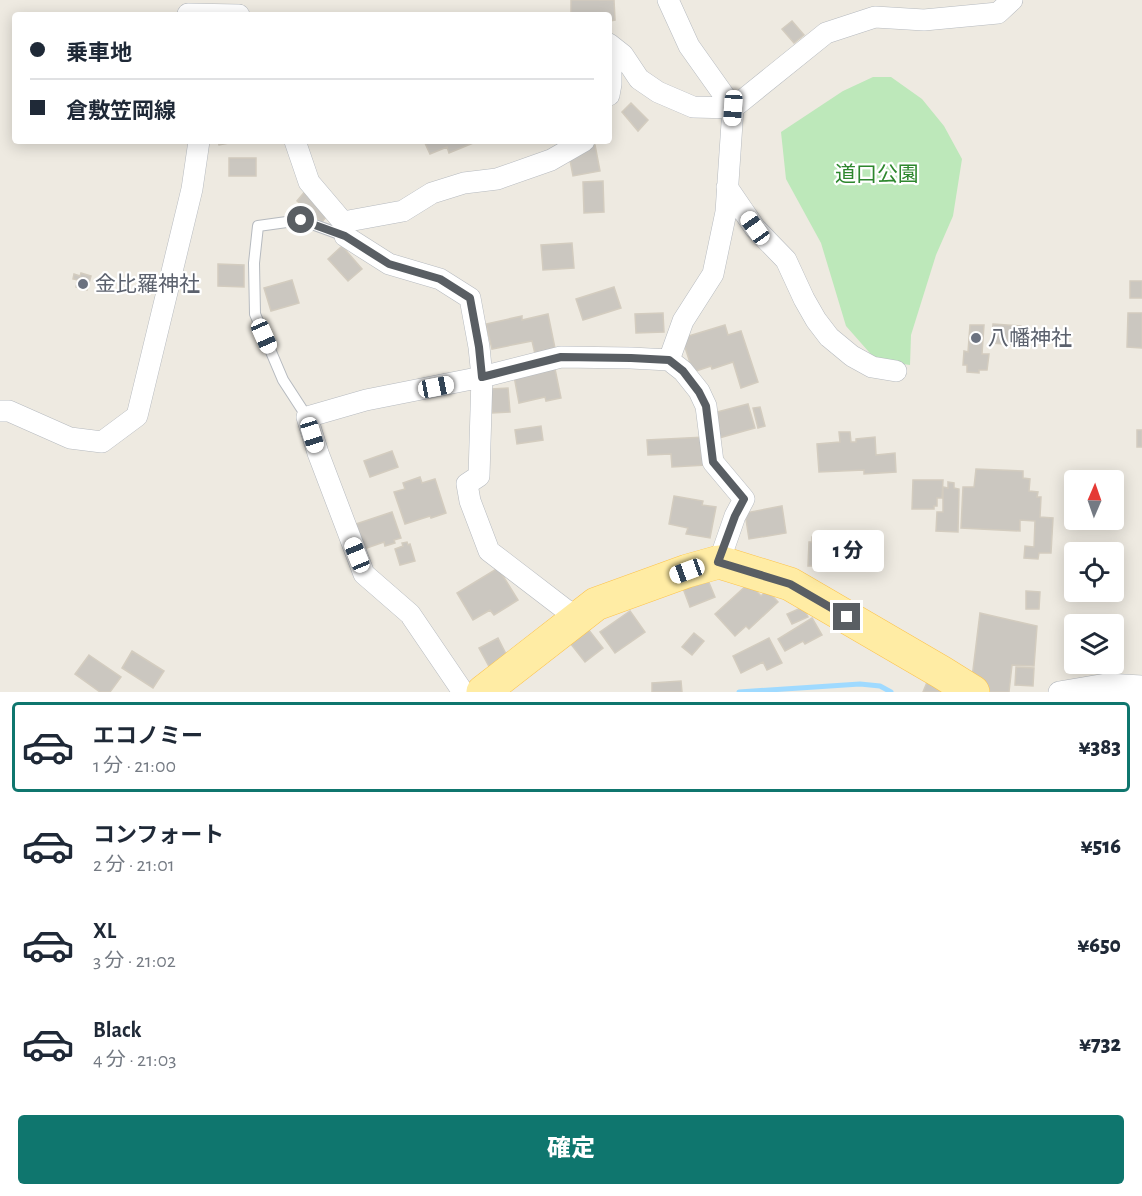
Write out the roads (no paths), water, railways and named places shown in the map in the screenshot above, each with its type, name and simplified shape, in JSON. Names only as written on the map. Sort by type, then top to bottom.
[{"type":"main road","points":[[483,692],[596,604],[718,562],[790,584],[973,692]]},
{"type":"street","points":[[668,0],[689,45],[733,108],[726,212],[712,274],[683,321],[669,360]]},
{"type":"street","points":[[612,47],[623,55],[639,80],[658,92],[693,107],[733,108],[826,33],[875,17],[924,20],[998,13],[1012,0]]},
{"type":"street","points":[[186,10],[207,12]]},
{"type":"street","points":[[0,411],[9,411],[70,438],[102,442],[137,416],[192,189],[199,144]]},
{"type":"street","points":[[296,144],[309,182],[344,229],[389,264],[440,279],[470,298],[482,377],[479,477],[467,484],[470,501],[489,551],[566,610],[579,617]]},
{"type":"street","points":[[344,229],[403,211],[432,193],[464,183],[497,179],[551,160],[579,144]]},
{"type":"street","points":[[727,187],[755,228],[786,260],[804,299],[829,338],[852,356],[872,367],[896,371]]},
{"type":"street","points":[[463,692],[410,614],[364,574],[318,453],[307,417],[366,400],[482,377],[561,357],[669,360],[683,371],[699,392],[706,406],[713,462],[744,499],[735,516],[718,562]]},
{"type":"street","points":[[1059,692],[1106,684],[1142,686]]},
{"type":"lane","points":[[307,417],[283,380],[255,314],[254,263],[258,226],[301,220],[344,229]]},
{"type":"waterway","points":[[739,692],[860,684],[880,686],[891,692]]},
{"type":"place","name":"金比羅神社","points":[[83,284]]},
{"type":"place","name":"八幡神社","points":[[976,338]]},
{"type":"park label","name":"道口公園","points":[[877,174]]}]
